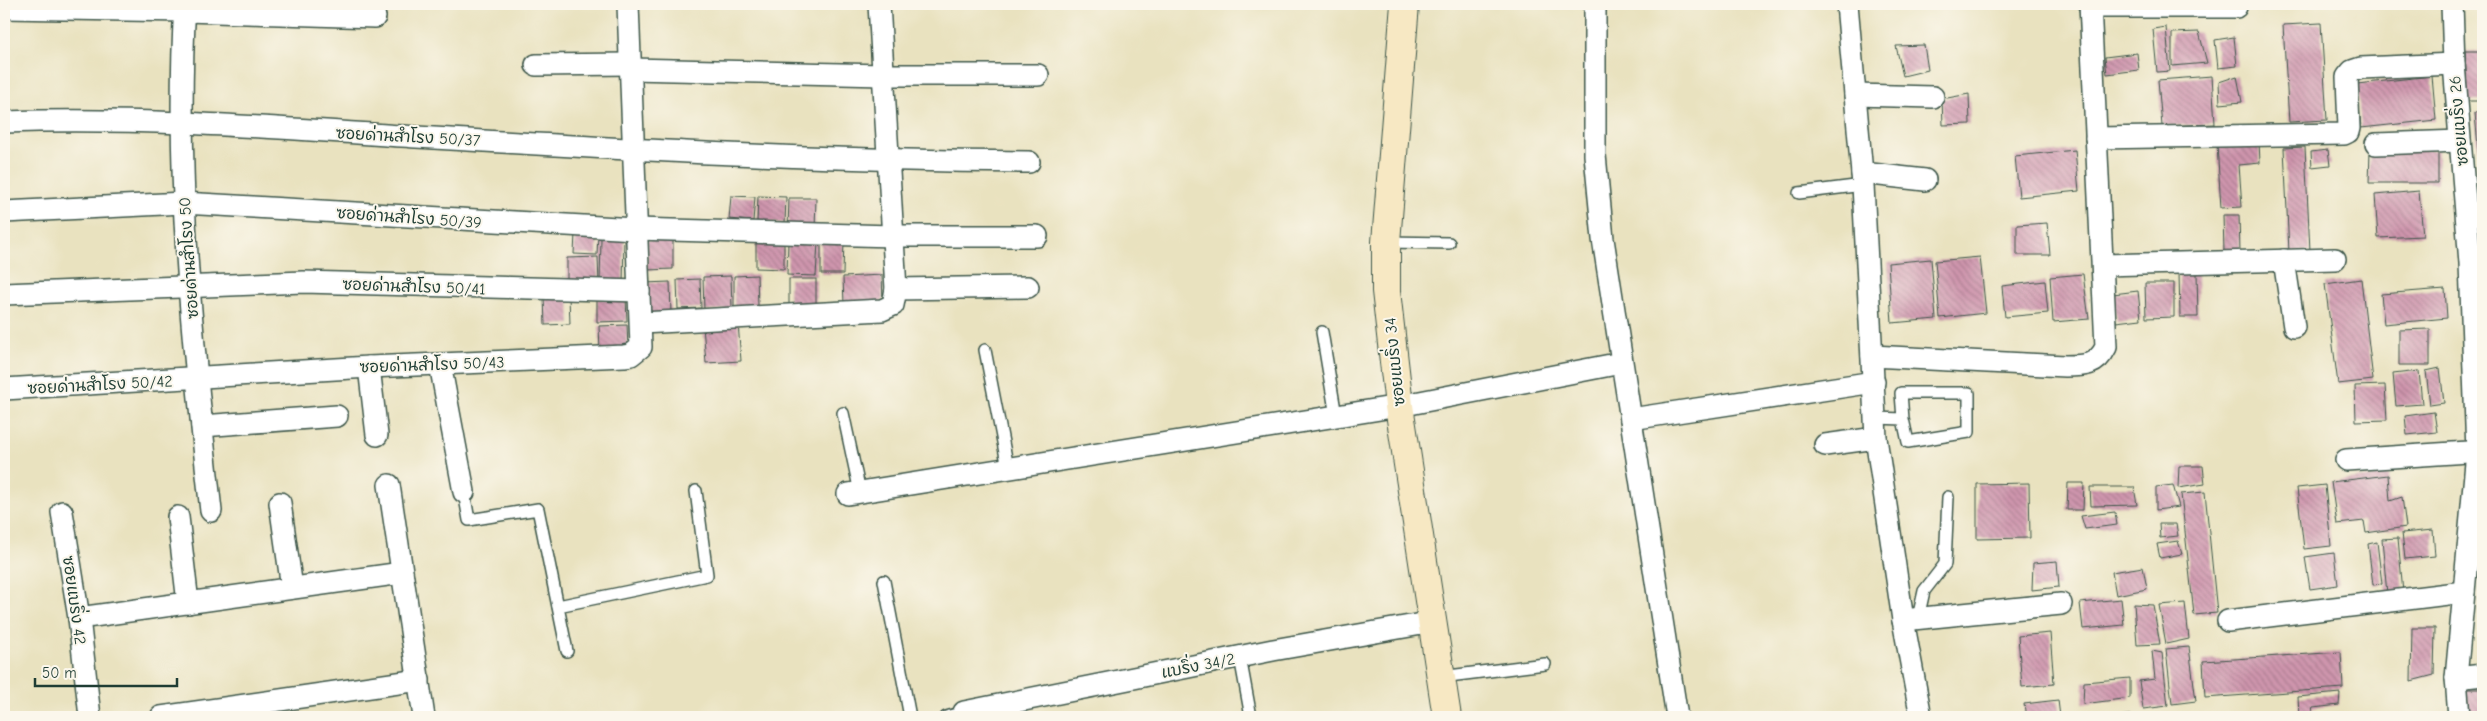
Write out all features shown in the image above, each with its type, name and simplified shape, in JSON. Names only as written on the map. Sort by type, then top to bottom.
[{"type":"street","name":"ซอยด่านสำโรง 50/43","points":[[196,379],[369,367],[631,355],[641,347],[642,323],[635,229],[628,4]]},
{"type":"street","points":[[642,323],[882,310],[893,305],[896,289],[890,161],[879,4]]},
{"type":"street","name":"ซอยแบริ่ง 34","points":[[1405,4],[1386,242],[1386,291],[1399,406],[1447,717]]},
{"type":"street","points":[[1594,4],[1595,155],[1603,239],[1677,717]]},
{"type":"street","points":[[1847,4],[1863,179],[1876,428],[1910,619],[1921,717]]},
{"type":"street","name":"ซอยแบริ่ง 26","points":[[2452,4],[2454,64],[2470,263],[2480,452],[2456,678],[2459,717]]},
{"type":"street","points":[[1872,356],[2086,366],[2102,356],[2106,347],[2090,5],[2236,7]]},
{"type":"street","points":[[4,8],[185,7],[375,17]]},
{"type":"street","name":"ซอยด่านสำโรง 50","points":[[185,7],[182,122],[183,203],[196,379],[211,511]]},
{"type":"street","points":[[2096,138],[2344,134],[2348,132],[2349,128],[2347,77],[2352,71],[2361,68],[2454,64]]},
{"type":"street","points":[[536,65],[883,75],[1038,75]]},
{"type":"street","points":[[1855,94],[1933,97]]},
{"type":"street","name":"ซอยด่านสำโรง 50/37","points":[[4,122],[61,120],[182,122],[634,149],[890,161],[1029,162]]},
{"type":"street","points":[[2376,144],[2460,141]]},
{"type":"street","points":[[1863,179],[1924,180]]},
{"type":"street","name":"ซอยด่านสำโรง 50/39","points":[[4,212],[183,203],[635,229],[893,236],[1037,236]]},
{"type":"street","points":[[2103,265],[2335,259]]},
{"type":"street","points":[[2284,260],[2294,327]]},
{"type":"street","name":"ซอยด่านสำโรง 50/41","points":[[4,294],[302,282],[639,291]]},
{"type":"street","points":[[896,289],[1028,286]]},
{"type":"street","points":[[854,493],[1399,406],[1621,363]]},
{"type":"street","points":[[440,364],[464,492]]},
{"type":"street","points":[[369,367],[377,435]]},
{"type":"street","name":"ซอยด่านสำโรง 50/42","points":[[4,389],[196,379]]},
{"type":"street","points":[[1631,419],[1874,382]]},
{"type":"street","points":[[202,426],[337,416]]},
{"type":"street","points":[[1826,445],[1876,428]]},
{"type":"street","points":[[2346,460],[2480,452]]},
{"type":"street","points":[[389,485],[424,717]]},
{"type":"street","points":[[280,503],[292,588]]},
{"type":"street","name":"ซอยแบริ่ง 42","points":[[62,512],[79,618],[90,717]]},
{"type":"street","points":[[178,517],[188,603]]},
{"type":"street","points":[[79,618],[402,573]]},
{"type":"street","points":[[2228,621],[2464,592]]},
{"type":"street","points":[[1910,619],[2061,604]]},
{"type":"street","name":"แบริ่ง 34/2","points":[[955,714],[1240,657],[1433,622]]},
{"type":"street","points":[[2456,678],[2483,675]]},
{"type":"street","points":[[161,717],[419,680]]},
{"type":"lane","points":[[1799,193],[1863,179]]},
{"type":"lane","points":[[1386,242],[1449,243]]},
{"type":"lane","points":[[1322,332],[1336,416]]},
{"type":"lane","points":[[985,350],[1008,468]]},
{"type":"lane","points":[[1901,393],[1969,394],[1969,432],[1908,442],[1903,419],[1901,393]]},
{"type":"lane","points":[[843,414],[854,493]]},
{"type":"lane","points":[[1876,428],[1903,419]]},
{"type":"lane","points":[[558,606],[706,575],[696,491]]},
{"type":"lane","points":[[464,492],[469,520],[538,509],[567,651]]},
{"type":"lane","points":[[1910,619],[1924,591],[1945,564],[1948,497]]},
{"type":"lane","points":[[884,581],[910,717]]},
{"type":"lane","points":[[1240,657],[1251,717]]},
{"type":"lane","points":[[1441,677],[1545,664]]},
{"type":"building","points":[[2321,23],[2327,120],[2289,122],[2283,25]]},
{"type":"building","points":[[2166,27],[2170,71],[2157,72],[2153,29]]},
{"type":"building","points":[[2199,32],[2207,63],[2172,66],[2172,33]]},
{"type":"building","points":[[2234,37],[2237,66],[2218,68],[2215,40]]},
{"type":"building","points":[[1924,45],[1928,70],[1903,76],[1896,46]]},
{"type":"building","points":[[2465,51],[2483,51],[2483,101],[2467,101]]},
{"type":"building","points":[[2137,53],[2139,70],[2107,74],[2105,57]]},
{"type":"building","points":[[2212,76],[2215,124],[2162,126],[2158,80]]},
{"type":"building","points":[[2237,76],[2242,102],[2220,104],[2219,82]]},
{"type":"building","points":[[2432,76],[2436,120],[2361,128],[2357,84]]},
{"type":"building","points":[[1969,94],[1970,124],[1943,125],[1942,99]]},
{"type":"building","points":[[2483,112],[2483,158],[2479,159],[2475,113]]},
{"type":"building","points":[[2259,141],[2260,163],[2239,165],[2242,207],[2221,208],[2217,144]]},
{"type":"building","points":[[2305,147],[2310,251],[2289,252],[2284,148]]},
{"type":"building","points":[[2075,150],[2079,191],[2019,197],[2015,156]]},
{"type":"building","points":[[2328,150],[2330,165],[2312,167],[2311,152]]},
{"type":"building","points":[[2370,150],[2438,150],[2438,183],[2369,183]]},
{"type":"building","points":[[2419,191],[2423,236],[2378,238],[2375,195]]},
{"type":"building","points":[[731,196],[755,197],[753,221],[729,219]]},
{"type":"building","points":[[758,196],[786,197],[785,223],[757,222]]},
{"type":"building","points":[[789,198],[816,198],[815,229],[788,229]]},
{"type":"building","points":[[2223,215],[2239,215],[2240,252],[2224,252]]},
{"type":"building","points":[[2047,223],[2050,255],[2017,255],[2017,225]]},
{"type":"building","points":[[575,233],[598,234],[597,255],[574,254]]},
{"type":"building","points":[[601,238],[624,238],[623,284],[600,284]]},
{"type":"building","points":[[821,239],[844,239],[843,274],[821,274]]},
{"type":"building","points":[[647,240],[673,240],[673,269],[647,270]]},
{"type":"building","points":[[756,240],[784,241],[784,269],[756,268]]},
{"type":"building","points":[[788,241],[818,242],[816,276],[787,275]]},
{"type":"building","points":[[598,257],[599,285],[567,286],[567,258]]},
{"type":"building","points":[[1980,257],[1986,313],[1940,318],[1935,261]]},
{"type":"building","points":[[1931,259],[1936,319],[1892,323],[1888,263]]},
{"type":"building","points":[[2179,273],[2197,273],[2198,317],[2180,317]]},
{"type":"building","points":[[2083,274],[2089,319],[2053,322],[2050,277]]},
{"type":"building","points":[[757,275],[758,306],[734,307],[734,276]]},
{"type":"building","points":[[882,275],[883,301],[844,304],[843,277]]},
{"type":"building","points":[[731,276],[732,309],[704,311],[703,277]]},
{"type":"building","points":[[700,279],[701,308],[678,309],[677,280]]},
{"type":"building","points":[[789,279],[816,279],[816,305],[789,305]]},
{"type":"building","points":[[2361,279],[2373,380],[2338,384],[2325,284]]},
{"type":"building","points":[[2045,281],[2048,313],[2005,317],[2002,286]]},
{"type":"building","points":[[670,282],[671,314],[644,315],[644,283]]},
{"type":"building","points":[[2145,283],[2174,283],[2174,317],[2146,318]]},
{"type":"building","points":[[2445,289],[2447,318],[2384,324],[2381,294]]},
{"type":"building","points":[[2138,291],[2141,319],[2116,322],[2113,294]]},
{"type":"building","points":[[569,296],[570,324],[545,325],[544,297]]},
{"type":"building","points":[[626,298],[627,321],[597,322],[597,299]]},
{"type":"building","points":[[738,323],[741,361],[706,363],[703,326]]},
{"type":"building","points":[[627,325],[628,350],[600,351],[599,326]]},
{"type":"building","points":[[2430,329],[2430,365],[2399,365],[2399,330]]},
{"type":"building","points":[[2440,368],[2444,403],[2430,405],[2426,371]]},
{"type":"building","points":[[2419,371],[2422,404],[2396,406],[2393,374]]},
{"type":"building","points":[[2385,385],[2387,420],[2356,421],[2355,386]]},
{"type":"building","points":[[2434,412],[2437,432],[2407,435],[2405,416]]},
{"type":"building","points":[[2179,466],[2203,466],[2205,484],[2178,488]]},
{"type":"building","points":[[2388,475],[2390,501],[2402,497],[2406,527],[2366,533],[2364,521],[2337,524],[2331,482]]},
{"type":"building","points":[[2029,483],[2030,538],[1977,539],[1977,484]]},
{"type":"building","points":[[2068,483],[2084,483],[2083,510],[2067,510]]},
{"type":"building","points":[[2173,485],[2179,507],[2156,510],[2156,487]]},
{"type":"building","points":[[2325,485],[2331,546],[2304,549],[2297,488]]},
{"type":"building","points":[[2090,487],[2134,487],[2137,505],[2091,506]]},
{"type":"building","points":[[2205,492],[2217,613],[2194,615],[2181,494]]},
{"type":"building","points":[[2115,512],[2117,525],[2085,529],[2081,516]]},
{"type":"building","points":[[2481,519],[2483,519],[2483,542],[2476,543]]},
{"type":"building","points":[[2159,524],[2176,524],[2178,536],[2160,538]]},
{"type":"building","points":[[2433,530],[2435,556],[2405,559],[2402,533]]},
{"type":"building","points":[[2398,538],[2403,593],[2387,594],[2382,539]]},
{"type":"building","points":[[2178,541],[2182,554],[2160,558],[2157,544]]},
{"type":"building","points":[[2377,542],[2382,584],[2373,585],[2368,544]]},
{"type":"building","points":[[2334,553],[2338,585],[2310,589],[2305,557]]},
{"type":"building","points":[[2057,561],[2059,587],[2032,590],[2033,563]]},
{"type":"building","points":[[2143,567],[2147,589],[2116,595],[2112,572]]},
{"type":"building","points":[[2121,599],[2124,625],[2083,629],[2080,603]]},
{"type":"building","points":[[2185,603],[2189,639],[2166,644],[2159,605]]},
{"type":"building","points":[[2134,604],[2153,605],[2160,644],[2137,645]]},
{"type":"building","points":[[2412,628],[2435,628],[2434,675],[2411,681]]},
{"type":"building","points":[[2050,633],[2054,684],[2022,687],[2018,636]]},
{"type":"building","points":[[2189,647],[2196,701],[2172,704],[2166,649]]},
{"type":"building","points":[[2152,651],[2162,653],[2168,706],[2143,709],[2139,681],[2155,679]]},
{"type":"building","points":[[2341,652],[2343,688],[2205,698],[2203,661]]},
{"type":"building","points":[[2130,678],[2130,698],[2083,704],[2084,682]]},
{"type":"building","points":[[2463,689],[2483,689],[2483,717],[2465,717]]},
{"type":"building","points":[[2340,693],[2339,705],[2313,708],[2310,716],[2299,716],[2298,697]]},
{"type":"building","points":[[2058,700],[2060,717],[2026,717],[2024,704]]},
{"type":"building","points":[[2131,715],[2131,717],[2114,717],[2114,716]]}]
